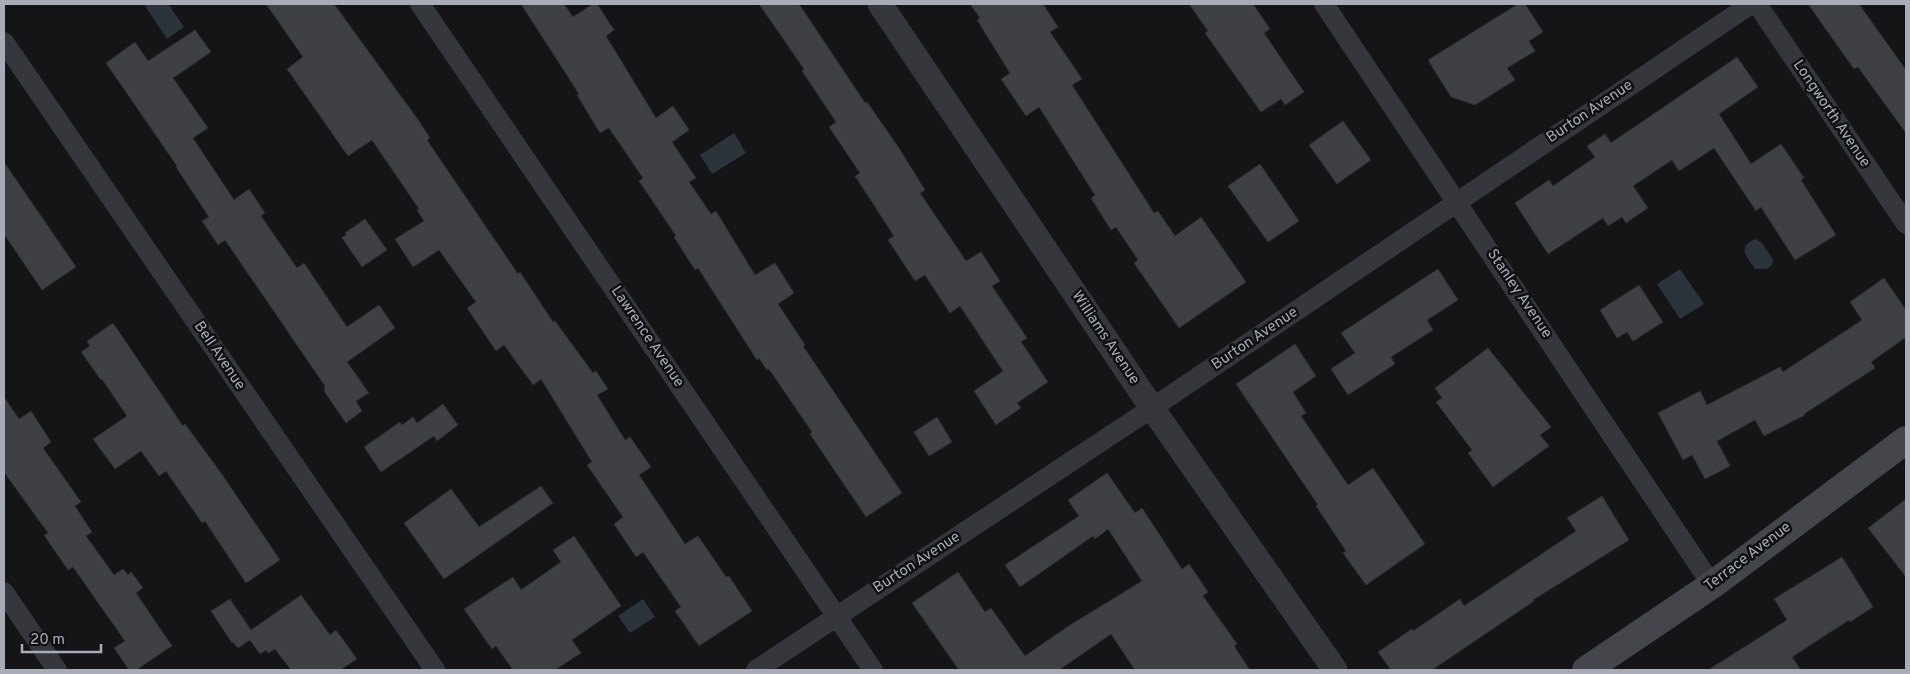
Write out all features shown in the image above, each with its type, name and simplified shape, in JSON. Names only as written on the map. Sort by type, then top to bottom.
[{"type":"main road","name":"Terrace Avenue","points":[[1586,670],[1712,585],[1906,440]]},
{"type":"street","name":"Lawrence Avenue","points":[[420,4],[873,670]]},
{"type":"street","name":"Williams Avenue","points":[[880,4],[1152,408],[1335,670]]},
{"type":"street","name":"Stanley Avenue","points":[[1324,4],[1712,585]]},
{"type":"street","name":"Burton Avenue","points":[[756,670],[1152,408],[1750,4]]},
{"type":"street","name":"Longworth Avenue","points":[[1756,4],[1906,224]]},
{"type":"street","name":"Bell Avenue","points":[[4,42],[435,670]]},
{"type":"street","points":[[4,592],[57,670]]},
{"type":"shaded area","points":[[149,4],[168,4],[184,27],[167,39],[145,6]]},
{"type":"shaded area","points":[[734,133],[746,153],[712,174],[700,155]]},
{"type":"shaded area","points":[[1755,239],[1761,242],[1773,259],[1772,265],[1767,269],[1755,269],[1746,256],[1746,245]]},
{"type":"shaded area","points":[[1680,269],[1704,304],[1680,319],[1657,284]]},
{"type":"shaded area","points":[[643,599],[655,617],[630,633],[618,616]]},
{"type":"building","points":[[266,4],[334,4],[419,121],[430,138],[427,140],[518,274],[520,272],[553,322],[555,321],[593,373],[596,371],[608,389],[597,395],[625,440],[630,437],[651,467],[639,475],[685,544],[698,536],[726,577],[729,576],[752,611],[699,646],[675,611],[681,607],[643,552],[636,557],[614,524],[623,517],[587,465],[592,462],[541,379],[533,385],[504,345],[496,351],[467,308],[476,302],[439,250],[413,267],[395,239],[424,221],[417,210],[419,209],[372,140],[348,156],[287,69],[303,57]]},
{"type":"building","points":[[521,4],[564,4],[573,17],[593,4],[597,4],[614,30],[606,36],[656,118],[673,106],[689,130],[672,142],[696,178],[689,182],[711,214],[716,211],[755,275],[775,263],[794,293],[778,304],[805,345],[803,346],[902,493],[866,517],[769,369],[767,370],[759,358],[757,360],[698,268],[695,270],[674,237],[676,236],[639,181],[643,178],[609,128],[600,133],[577,95],[579,94]]},
{"type":"building","points":[[759,4],[799,4],[865,103],[867,102],[899,148],[925,190],[920,193],[966,261],[981,252],[1000,281],[992,286],[1027,338],[1021,342],[1048,382],[1017,403],[1021,408],[996,425],[974,391],[1003,371],[960,306],[950,313],[925,275],[915,281],[888,240],[894,236],[855,176],[860,173],[829,127],[836,122],[802,71],[804,69]]},
{"type":"building","points":[[970,4],[1043,4],[1058,27],[1050,32],[1082,79],[1072,85],[1154,213],[1158,211],[1175,236],[1201,217],[1246,282],[1179,328],[1134,263],[1138,260],[1116,227],[1111,230],[1091,198],[1095,195],[1039,107],[1026,116],[1001,79],[1010,73],[977,20],[980,18]]},
{"type":"building","points":[[1189,4],[1253,4],[1270,29],[1264,33],[1304,92],[1285,105],[1281,99],[1261,112],[1205,33],[1208,31]]},
{"type":"building","points":[[1518,4],[1525,4],[1543,32],[1529,41],[1535,51],[1507,68],[1515,80],[1475,105],[1451,97],[1428,60]]},
{"type":"building","points":[[1808,4],[1859,4],[1906,70],[1906,133],[1858,67],[1854,69]]},
{"type":"building","points":[[195,30],[211,52],[173,78],[208,128],[193,138],[234,200],[249,189],[265,213],[261,216],[297,268],[304,263],[347,327],[379,305],[395,328],[347,362],[369,393],[356,401],[362,411],[346,423],[324,391],[325,386],[225,240],[218,245],[202,221],[209,217],[177,166],[106,63],[135,42],[148,61]]},
{"type":"building","points":[[1737,57],[1758,87],[1719,114],[1751,164],[1781,144],[1804,178],[1801,180],[1836,235],[1795,260],[1761,207],[1756,211],[1714,148],[1679,171],[1672,160],[1633,186],[1648,208],[1626,223],[1622,217],[1608,226],[1603,218],[1548,254],[1515,203],[1549,180],[1553,186],[1595,157],[1587,146],[1605,134],[1611,143]]},
{"type":"building","points":[[1343,121],[1371,160],[1337,184],[1309,145]]},
{"type":"building","points":[[4,162],[76,267],[42,290],[4,234]]},
{"type":"building","points":[[1260,164],[1299,221],[1268,242],[1228,186]]},
{"type":"building","points":[[365,219],[387,250],[362,267],[342,238],[346,235],[345,233]]},
{"type":"building","points":[[1438,269],[1458,300],[1427,320],[1433,330],[1391,357],[1395,364],[1348,395],[1331,369],[1355,353],[1341,333]]},
{"type":"building","points":[[1884,278],[1906,310],[1906,337],[1871,362],[1875,368],[1805,415],[1764,436],[1755,420],[1717,441],[1730,466],[1705,479],[1692,455],[1683,460],[1658,413],[1700,391],[1707,405],[1780,367],[1783,372],[1862,320],[1850,302]]},
{"type":"building","points":[[1639,285],[1663,322],[1633,341],[1627,332],[1617,338],[1600,310]]},
{"type":"building","points":[[113,323],[183,426],[185,424],[221,473],[280,560],[246,583],[205,521],[202,523],[166,471],[159,476],[141,451],[115,469],[93,439],[127,416],[81,352],[90,346],[87,341]]},
{"type":"building","points":[[1295,344],[1316,376],[1293,392],[1306,413],[1301,416],[1348,485],[1373,468],[1425,544],[1366,585],[1343,553],[1346,551],[1316,506],[1318,505],[1236,384]]},
{"type":"building","points":[[1488,348],[1551,427],[1540,435],[1549,446],[1493,487],[1468,453],[1472,450],[1436,402],[1442,398],[1435,388]]},
{"type":"building","points":[[4,397],[19,419],[31,411],[51,442],[43,448],[81,502],[75,506],[92,532],[86,536],[114,575],[123,569],[128,575],[131,572],[143,588],[136,593],[172,646],[136,670],[129,670],[114,648],[125,641],[73,567],[68,570],[44,535],[48,533],[4,472]]},
{"type":"building","points":[[443,404],[458,425],[437,441],[434,436],[381,472],[364,447],[400,422],[402,425],[413,417],[417,423]]},
{"type":"building","points":[[937,417],[952,442],[929,456],[914,432]]},
{"type":"building","points":[[1107,473],[1135,513],[1142,508],[1182,569],[1189,564],[1208,592],[1203,596],[1237,644],[1234,646],[1250,670],[1135,670],[1111,634],[1059,670],[959,670],[912,603],[958,572],[985,612],[991,608],[1025,656],[1067,627],[1142,581],[1108,529],[1095,539],[1093,536],[1020,587],[1005,565],[1079,516],[1068,500]]},
{"type":"building","points":[[541,486],[553,503],[444,579],[404,523],[451,489],[479,527]]},
{"type":"building","points":[[1602,496],[1629,540],[1533,600],[1432,670],[1391,670],[1378,652],[1460,599],[1464,606],[1576,531],[1567,518]]},
{"type":"building","points":[[1906,499],[1906,577],[1868,528]]},
{"type":"building","points":[[574,536],[621,606],[572,640],[581,653],[555,670],[513,670],[496,646],[492,649],[464,609],[513,577],[521,590],[561,562],[553,550]]},
{"type":"building","points":[[1842,557],[1873,607],[1850,622],[1849,620],[1792,657],[1801,670],[1708,670],[1787,620],[1774,599]]},
{"type":"building","points":[[301,595],[330,635],[336,630],[357,659],[340,670],[291,670],[275,649],[268,653],[266,650],[260,654],[250,640],[238,648],[232,643],[211,611],[230,599],[251,630]]}]
